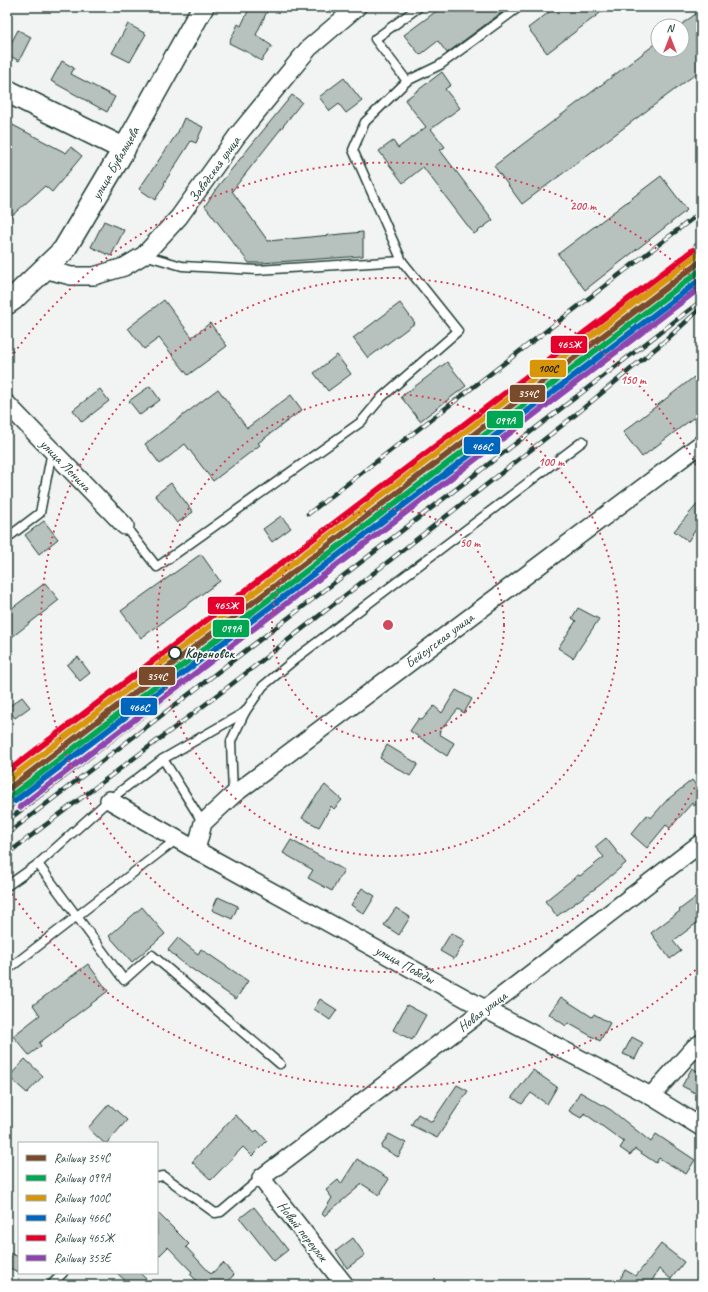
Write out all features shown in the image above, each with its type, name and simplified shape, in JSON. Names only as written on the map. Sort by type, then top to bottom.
[{"type":"main road","points":[[7,90],[124,149]]},
{"type":"main road","name":"улица Бувальцева","points":[[9,299],[64,250],[124,149]]},
{"type":"street","name":"улица Бувальцева","points":[[124,149],[203,7]]},
{"type":"street","name":"Заводская улица","points":[[44,269],[71,276],[94,276],[124,267],[144,255],[179,217],[237,136],[309,48],[357,7]]},
{"type":"street","name":"улица Ленина","points":[[7,404],[125,526]]},
{"type":"street","name":"Бейсугская улица","points":[[202,823],[233,795],[701,444]]},
{"type":"street","name":"улица Победы","points":[[109,800],[196,850],[485,1009],[651,1096],[701,1128]]},
{"type":"street","points":[[196,850],[202,823]]},
{"type":"street","name":"Новая улица","points":[[260,1178],[485,1009],[701,842]]},
{"type":"street","points":[[651,1096],[695,1047],[701,1043]]},
{"type":"street","name":"Новый переулок","points":[[260,1178],[345,1285]]},
{"type":"lane","points":[[408,81],[376,39],[419,7]]},
{"type":"lane","points":[[125,526],[157,567],[361,422],[382,396],[458,331],[402,261],[353,150],[365,122],[408,81],[440,65],[519,7]]},
{"type":"lane","points":[[144,255],[182,266],[257,270],[402,261]]},
{"type":"lane","points":[[233,795],[230,741],[245,712],[262,686],[299,656],[583,441]]},
{"type":"lane","points":[[7,538],[40,513],[52,450]]},
{"type":"lane","points":[[7,886],[38,864],[109,800],[163,759],[245,712]]},
{"type":"lane","points":[[163,759],[202,823]]},
{"type":"lane","points":[[7,970],[77,918],[177,839]]},
{"type":"lane","points":[[38,864],[124,980],[152,955],[280,1064]]},
{"type":"lane","points":[[158,1177],[164,1176],[215,1213],[222,1212],[260,1178]]},
{"type":"lane","points":[[52,1285],[62,1274]]},
{"type":"building","points":[[250,7],[269,7],[256,35],[272,46],[261,61],[229,43],[238,24],[241,26]]},
{"type":"building","points":[[442,7],[509,7],[447,53],[438,41],[420,55],[404,35]]},
{"type":"building","points":[[556,7],[608,7],[547,53],[528,28]]},
{"type":"building","points":[[701,10],[701,70],[522,204],[494,166],[650,48],[650,58],[690,58],[690,18]]},
{"type":"building","points":[[128,24],[146,34],[130,62],[112,53]]},
{"type":"building","points":[[18,30],[31,37],[19,61],[7,54],[7,51]]},
{"type":"building","points":[[62,61],[74,68],[71,74],[115,97],[107,112],[51,81]]},
{"type":"building","points":[[442,72],[451,85],[445,89],[460,108],[431,129],[445,147],[440,150],[493,220],[474,234],[423,167],[403,183],[379,151],[393,141],[398,148],[426,127],[405,100]]},
{"type":"building","points":[[344,78],[362,101],[346,113],[339,104],[330,111],[319,97]]},
{"type":"building","points":[[292,95],[302,102],[232,191],[268,241],[363,232],[363,256],[249,263],[205,206],[218,186]]},
{"type":"building","points":[[184,118],[203,127],[196,143],[191,141],[155,200],[139,189],[178,132]]},
{"type":"building","points":[[7,122],[66,153],[71,147],[82,156],[52,192],[45,186],[7,220]]},
{"type":"building","points":[[661,176],[687,210],[585,290],[558,254]]},
{"type":"building","points":[[104,221],[124,230],[111,256],[91,247]]},
{"type":"building","points":[[164,300],[192,337],[210,323],[227,346],[188,375],[159,338],[144,349],[128,328]]},
{"type":"building","points":[[400,303],[415,323],[368,358],[353,338]]},
{"type":"building","points":[[337,355],[351,374],[328,391],[314,373]]},
{"type":"building","points":[[447,362],[466,386],[420,421],[401,397]]},
{"type":"building","points":[[694,377],[701,385],[701,429],[693,418],[642,457],[623,432]]},
{"type":"building","points":[[150,386],[160,400],[140,415],[129,401]]},
{"type":"building","points":[[100,389],[109,401],[82,422],[73,410]]},
{"type":"building","points":[[218,389],[247,428],[291,395],[302,410],[258,443],[260,445],[213,481],[185,444],[160,464],[145,444]]},
{"type":"building","points":[[171,483],[193,512],[177,523],[155,495]]},
{"type":"building","points":[[701,500],[701,522],[688,541],[674,531]]},
{"type":"building","points":[[281,516],[291,528],[272,542],[263,529]]},
{"type":"building","points":[[44,521],[58,539],[39,554],[25,535]]},
{"type":"building","name":"Кореновск","points":[[201,554],[220,581],[141,638],[121,611]]},
{"type":"building","points":[[45,583],[59,600],[7,641],[7,612]]},
{"type":"building","points":[[578,608],[599,619],[573,658],[558,648],[576,621],[572,618]]},
{"type":"building","points":[[78,657],[90,673],[80,681],[67,665]]},
{"type":"building","points":[[456,690],[472,699],[464,713],[458,709],[439,732],[439,734],[454,743],[447,756],[410,731],[419,718],[422,720],[434,706],[442,713]]},
{"type":"building","points":[[22,697],[30,707],[15,718],[7,708]]},
{"type":"building","points":[[387,745],[418,764],[410,776],[380,758]]},
{"type":"building","points":[[692,780],[701,792],[701,800],[694,806],[692,803],[670,828],[666,825],[647,848],[631,834],[647,815],[651,818],[667,800]]},
{"type":"building","points":[[325,785],[342,800],[334,809],[331,806],[319,827],[302,818],[313,800]]},
{"type":"building","points":[[606,838],[626,863],[600,885],[557,916],[545,901],[604,857],[595,847]]},
{"type":"building","points":[[291,840],[344,870],[332,891],[308,878],[313,870],[283,853]]},
{"type":"building","points":[[362,888],[375,896],[364,914],[351,905]]},
{"type":"building","points":[[218,897],[238,906],[232,919],[212,910]]},
{"type":"building","points":[[695,898],[701,906],[701,920],[673,941],[681,951],[670,959],[651,933]]},
{"type":"building","points":[[142,907],[165,934],[132,962],[109,936]]},
{"type":"building","points":[[396,908],[410,917],[399,935],[384,925]]},
{"type":"building","points":[[451,933],[465,941],[454,959],[440,951]]},
{"type":"building","points":[[178,938],[198,954],[201,949],[248,981],[236,999],[183,963],[168,950]]},
{"type":"building","points":[[88,964],[108,991],[39,1043],[41,1046],[29,1055],[13,1036],[40,1015],[33,1005]]},
{"type":"building","points":[[561,997],[592,1017],[594,1014],[610,1023],[600,1041],[568,1023],[566,1026],[549,1014]]},
{"type":"building","points":[[320,999],[337,1010],[330,1020],[314,1009]]},
{"type":"building","points":[[407,1005],[426,1015],[412,1040],[393,1030]]},
{"type":"building","points":[[632,1037],[643,1043],[635,1059],[623,1054]]},
{"type":"building","points":[[25,1059],[43,1076],[27,1093],[9,1077]]},
{"type":"building","points":[[692,1068],[701,1073],[701,1096],[682,1086]]},
{"type":"building","points":[[533,1070],[557,1087],[547,1104],[531,1093],[522,1104],[512,1097]]},
{"type":"building","points":[[457,1085],[468,1091],[437,1138],[411,1125],[418,1114],[432,1122]]},
{"type":"building","points":[[580,1092],[611,1110],[651,1142],[656,1134],[695,1160],[686,1174],[659,1158],[656,1163],[635,1149],[630,1155],[620,1148],[624,1142],[584,1113],[581,1118],[569,1111]]},
{"type":"building","points":[[109,1104],[127,1120],[108,1142],[103,1142],[88,1128]]},
{"type":"building","points":[[235,1115],[255,1132],[257,1130],[267,1141],[252,1156],[243,1147],[211,1180],[192,1162]]},
{"type":"building","points":[[389,1134],[406,1143],[398,1157],[381,1147]]},
{"type":"building","points":[[357,1159],[389,1179],[379,1195],[362,1184],[324,1216],[322,1214],[332,1198],[326,1190],[338,1180],[341,1184]]},
{"type":"building","points":[[254,1207],[288,1250],[274,1261],[240,1218]]},
{"type":"building","points":[[158,1213],[189,1244],[186,1247],[211,1274],[223,1263],[234,1275],[223,1285],[199,1285],[200,1284],[190,1274],[192,1272],[168,1247],[158,1257]]},
{"type":"building","points":[[353,1238],[365,1255],[347,1268],[336,1251]]},
{"type":"building","points":[[661,1244],[684,1262],[671,1279],[659,1269],[650,1284],[652,1285],[617,1285],[625,1270],[636,1276]]},
{"type":"building","points":[[7,1252],[18,1257],[18,1272],[7,1267]]},
{"type":"building","points":[[118,1274],[141,1274],[152,1285],[130,1285]]},
{"type":"railway","points":[[308,514],[701,212]]},
{"type":"railway","points":[[7,774],[701,242]]},
{"type":"railway","points":[[7,809],[701,276]]},
{"type":"railway","points":[[7,821],[701,286]]},
{"type":"railway","points":[[7,834],[701,301]]},
{"type":"railway","points":[[7,854],[223,691],[569,420],[666,340],[701,308]]},
{"type":"rail line","name":"465Ж","points":[[7,772],[693,250]]},
{"type":"rail line","name":"100C","points":[[7,781],[697,255]]},
{"type":"rail line","name":"354С","points":[[7,790],[701,261]]},
{"type":"rail line","name":"099А","points":[[11,796],[701,270]]},
{"type":"rail line","name":"466С","points":[[15,801],[701,279]]},
{"type":"rail line","name":"353Е","points":[[20,807],[701,287]]},
{"type":"place","name":"Кореновск","points":[[175,653]]}]
